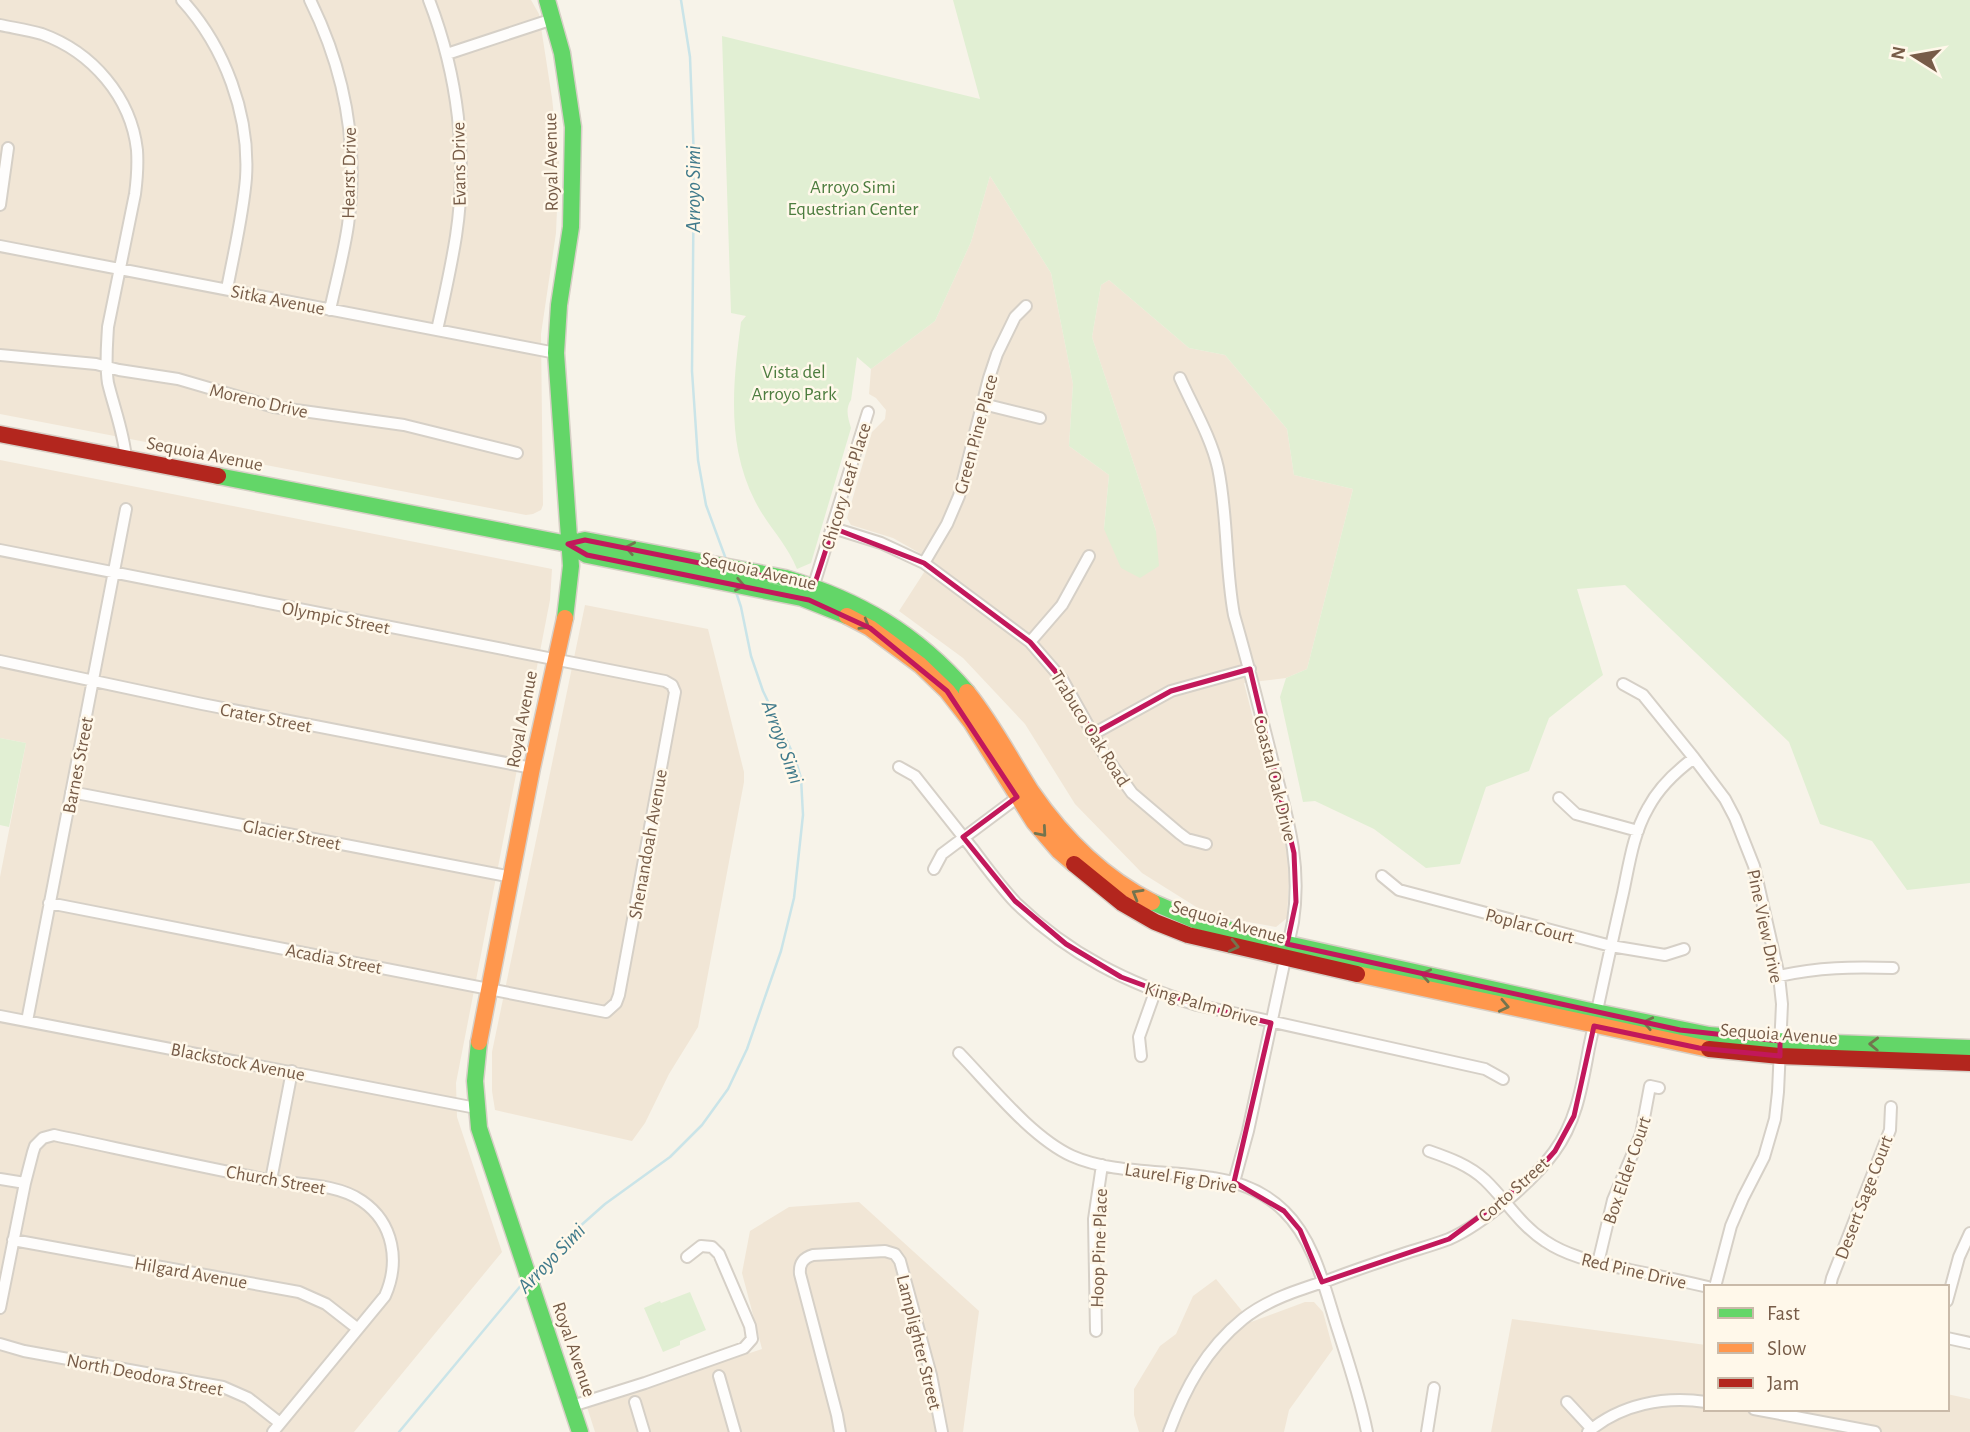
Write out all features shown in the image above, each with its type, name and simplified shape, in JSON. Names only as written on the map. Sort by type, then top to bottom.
[{"type":"main road","name":"Royal Avenue","points":[[547,0],[569,90],[574,163],[571,228],[559,305],[556,354],[571,566],[570,586],[477,1055],[475,1081],[476,1108],[484,1146],[580,1432]]},
{"type":"main road","name":"Sequoia Avenue","points":[[0,434],[568,544],[587,555],[779,593],[812,593]]},
{"type":"main road","name":"Sequoia Avenue","points":[[568,544],[585,540],[773,576],[812,593],[884,637],[920,665],[947,691],[1023,793],[1034,822],[1059,851],[1122,903],[1155,922],[1188,934],[1286,951],[1596,1019],[1699,1048],[1738,1053],[1780,1049],[1970,1048]]},
{"type":"main road","name":"Sequoia Avenue","points":[[1780,1049],[1970,1063]]},
{"type":"street","points":[[182,0],[219,53],[232,82],[245,144],[243,208],[227,289]]},
{"type":"street","name":"Hearst Drive","points":[[310,0],[339,71],[352,145],[352,191],[348,227],[330,310]]},
{"type":"street","name":"Evans Drive","points":[[429,0],[447,54],[459,120],[461,182],[456,237],[437,330]]},
{"type":"street","points":[[447,54],[553,19]]},
{"type":"street","points":[[0,25],[41,34],[62,42],[81,54],[113,86],[132,127],[138,172],[108,327],[106,366],[127,459]]},
{"type":"street","points":[[0,205],[8,148]]},
{"type":"street","name":"Sitka Avenue","points":[[0,246],[556,354]]},
{"type":"street","name":"Green Pine Place","points":[[924,563],[947,524],[959,496],[997,354],[1014,317],[1026,306]]},
{"type":"street","name":"Moreno Drive","points":[[0,355],[96,364],[178,379],[274,407],[404,425],[517,453]]},
{"type":"street","name":"Coastal Oak Drive","points":[[1180,378],[1208,439],[1217,466],[1230,595],[1291,835],[1297,874],[1296,901],[1272,1023],[1234,1182]]},
{"type":"street","points":[[983,404],[1040,418]]},
{"type":"street","name":"Chicory Leaf Place","points":[[812,593],[868,412]]},
{"type":"street","name":"Barnes Street","points":[[27,1021],[126,509]]},
{"type":"street","name":"Trabuco Oak Road","points":[[833,528],[881,542],[924,563],[1030,642],[1062,679],[1111,765],[1132,793],[1187,839],[1206,844]]},
{"type":"street","name":"Olympic Street","points":[[0,550],[665,681],[672,685]]},
{"type":"street","points":[[1030,642],[1062,605],[1088,556]]},
{"type":"street","name":"Crater Street","points":[[0,661],[202,704],[533,768]]},
{"type":"street","points":[[1093,734],[1171,691],[1250,669]]},
{"type":"street","name":"Pine View Drive","points":[[1623,684],[1643,695],[1725,799],[1745,839],[1754,866],[1779,976],[1782,1004],[1775,1119],[1764,1157],[1731,1226],[1715,1285]]},
{"type":"street","name":"Shenandoah Avenue","points":[[615,1003],[620,995],[675,692],[672,685]]},
{"type":"street","name":"Corto Street","points":[[1169,1432],[1189,1383],[1203,1360],[1244,1318],[1268,1302],[1449,1239],[1474,1225],[1543,1166],[1567,1132],[1579,1100],[1638,831],[1658,791],[1694,758]]},
{"type":"street","name":"King Palm Drive","points":[[900,767],[915,776],[1015,901],[1066,944],[1121,977],[1197,1005],[1485,1069],[1503,1079]]},
{"type":"street","name":"Glacier Street","points":[[71,792],[512,877]]},
{"type":"street","points":[[934,869],[942,853],[1023,793]]},
{"type":"street","points":[[1559,798],[1576,814],[1638,831]]},
{"type":"street","name":"Poplar Court","points":[[1382,876],[1399,890],[1611,946],[1665,955],[1684,949]]},
{"type":"street","name":"Acadia Street","points":[[49,903],[606,1012],[615,1003]]},
{"type":"street","points":[[1779,976],[1833,967],[1893,968]]},
{"type":"street","points":[[1141,1056],[1139,1037],[1156,992]]},
{"type":"street","name":"Blackstock Avenue","points":[[0,1016],[476,1108]]},
{"type":"street","name":"Laurel Fig Drive","points":[[959,1053],[1031,1128],[1072,1156],[1102,1165],[1234,1182],[1264,1196],[1284,1211],[1300,1230],[1318,1269],[1361,1402],[1367,1432]]},
{"type":"street","points":[[271,1180],[292,1071]]},
{"type":"street","name":"Box Elder Court","points":[[1598,1263],[1613,1200],[1641,1133],[1650,1086],[1659,1088]]},
{"type":"street","name":"Desert Sage Court","points":[[1830,1285],[1890,1130],[1891,1107]]},
{"type":"street","name":"Church Street","points":[[24,1183],[35,1146],[54,1135],[271,1180],[337,1190],[350,1194],[369,1206],[387,1228],[393,1251],[392,1278],[385,1296],[277,1428]]},
{"type":"street","name":"Red Pine Drive","points":[[1429,1151],[1471,1168],[1486,1181],[1524,1225],[1569,1254],[1704,1286]]},
{"type":"street","name":"Hoop Pine Place","points":[[1096,1331],[1094,1219],[1102,1165]]},
{"type":"street","points":[[0,1179],[24,1183],[0,1308]]},
{"type":"street","points":[[1949,1294],[1959,1257],[1970,1233]]},
{"type":"street","name":"Hilgard Avenue","points":[[13,1240],[299,1292],[326,1304],[358,1329]]},
{"type":"street","points":[[572,1406],[724,1356],[744,1348],[751,1339],[750,1326],[719,1254],[712,1247],[701,1246],[687,1256]]},
{"type":"street","name":"Lamplighter Street","points":[[840,1432],[800,1274],[802,1261],[813,1255],[885,1251],[895,1254],[900,1261],[932,1375],[942,1432]]},
{"type":"street","points":[[1949,1338],[1970,1343]]},
{"type":"street","name":"North Deodora Street","points":[[0,1344],[24,1351],[223,1387],[248,1398],[277,1428]]},
{"type":"street","points":[[719,1376],[736,1432]]},
{"type":"street","points":[[1427,1432],[1434,1388]]},
{"type":"street","points":[[1567,1402],[1590,1430],[1606,1419],[1635,1406],[1678,1399],[1704,1402]]},
{"type":"street","points":[[635,1402],[644,1432]]},
{"type":"street","points":[[1765,1411],[1875,1432]]},
{"type":"highlighted area","points":[[833,528],[924,563],[1030,642],[1062,679],[1093,734],[1171,691],[1250,669],[1294,853],[1296,902],[1287,944],[1680,1030],[1780,1041],[1780,1056],[1699,1048],[1594,1026],[1574,1116],[1555,1151],[1529,1180],[1449,1239],[1322,1282],[1300,1230],[1284,1211],[1234,1182],[1271,1023],[1197,1005],[1121,977],[1066,944],[1015,901],[963,837],[1017,797],[947,691],[870,628],[809,600],[587,555],[568,544],[585,540],[814,586]]},
{"type":"shaded area","points":[[0,0],[531,0],[539,14],[559,162],[556,233],[541,334],[541,510],[526,515],[0,414]]},
{"type":"shaded area","points":[[990,176],[1051,273],[1073,384],[1069,446],[1109,475],[1104,529],[1156,531],[1092,337],[1101,285],[1109,280],[1189,348],[1225,355],[1287,429],[1294,475],[1353,489],[1307,669],[1286,678],[1244,683],[1287,851],[1287,918],[1276,927],[1209,915],[1142,873],[1075,804],[1025,724],[963,658],[899,611],[932,560],[893,538],[851,525],[847,518],[872,432],[885,419],[886,410],[869,394],[871,369],[935,321],[971,242]]},
{"type":"shaded area","points":[[0,460],[552,569],[550,600],[456,1083],[457,1117],[502,1252],[354,1432],[0,1432],[0,877],[26,743],[0,738]]},
{"type":"shaded area","points":[[585,605],[708,629],[744,772],[698,1027],[669,1074],[645,1123],[632,1141],[495,1110],[492,1091],[492,1052]]},
{"type":"shaded area","points":[[859,1202],[979,1311],[963,1432],[595,1432],[587,1407],[762,1349],[742,1273],[750,1231],[789,1207]]},
{"type":"shaded area","points":[[1216,1279],[1251,1322],[1305,1302],[1314,1302],[1323,1312],[1333,1349],[1289,1410],[1284,1432],[1139,1432],[1134,1415],[1134,1389],[1160,1346],[1176,1334],[1193,1296]]},
{"type":"shaded area","points":[[1512,1319],[1704,1345],[1704,1411],[1949,1411],[1949,1394],[1970,1399],[1970,1432],[1491,1432]]},
{"type":"green space","points":[[953,0],[1970,0],[1970,883],[1907,890],[1872,841],[1820,824],[1789,742],[1625,585],[1577,589],[1603,675],[1549,718],[1529,771],[1486,787],[1460,864],[1426,868],[1374,829],[1315,801],[1303,802],[1280,697],[1286,678],[1307,669],[1353,489],[1294,475],[1287,429],[1225,355],[1189,348],[1109,280],[1101,285],[1092,337],[1156,531],[1159,566],[1140,578],[1121,568],[1104,529],[1109,475],[1069,446],[1073,384],[1051,273],[990,176],[971,242],[935,321],[871,369],[857,357],[848,410],[851,428],[811,563],[797,569],[755,501],[739,457],[734,390],[741,322],[746,316],[731,313],[722,36],[980,99]]},
{"type":"green space","points":[[0,738],[26,743],[9,827],[0,825]]},
{"type":"green space","points":[[690,1292],[706,1330],[663,1352],[644,1308]]},
{"type":"waterway","name":"Arroyo Simi","points":[[681,0],[690,57],[694,159],[692,371],[698,460],[706,505],[727,562]]},
{"type":"waterway","name":"Arroyo Simi","points":[[533,1273],[605,1204],[670,1157],[702,1125],[728,1089],[747,1049],[781,951],[794,898],[803,815],[801,778],[795,758],[763,691],[751,656],[736,592]]},
{"type":"waterway","name":"Arroyo Simi","points":[[399,1432],[523,1283]]},
{"type":"traffic: fast","points":[[547,0],[562,53],[573,127],[571,227],[559,305],[556,353],[571,566],[565,618]]},
{"type":"traffic: fast","points":[[218,476],[568,544],[587,555],[802,598],[847,616]]},
{"type":"traffic: fast","points":[[568,544],[585,540],[785,578],[812,587],[885,621],[927,652],[967,692]]},
{"type":"traffic: fast","points":[[1152,902],[1194,920],[1247,935],[1709,1035],[1780,1041],[1970,1048]]},
{"type":"traffic: fast","points":[[479,1042],[475,1081],[479,1128],[580,1432]]},
{"type":"traffic: slow","points":[[847,616],[870,628],[920,665],[947,691],[971,722],[1034,822],[1074,864]]},
{"type":"traffic: slow","points":[[479,1042],[532,768],[565,618]]},
{"type":"traffic: slow","points":[[967,692],[993,728],[1031,791],[1056,824],[1100,868],[1152,902]]},
{"type":"traffic: slow","points":[[1357,974],[1709,1049]]},
{"type":"traffic: jam","points":[[0,434],[218,476]]},
{"type":"traffic: jam","points":[[1074,864],[1122,903],[1155,922],[1188,935],[1357,974]]},
{"type":"traffic: jam","points":[[1709,1049],[1780,1056],[1970,1063]]},
{"type":"park label","name":"Arroyo Simi Equestrian Center","points":[[853,197]]},
{"type":"park label","name":"Vista del Arroyo Park","points":[[794,382]]}]
